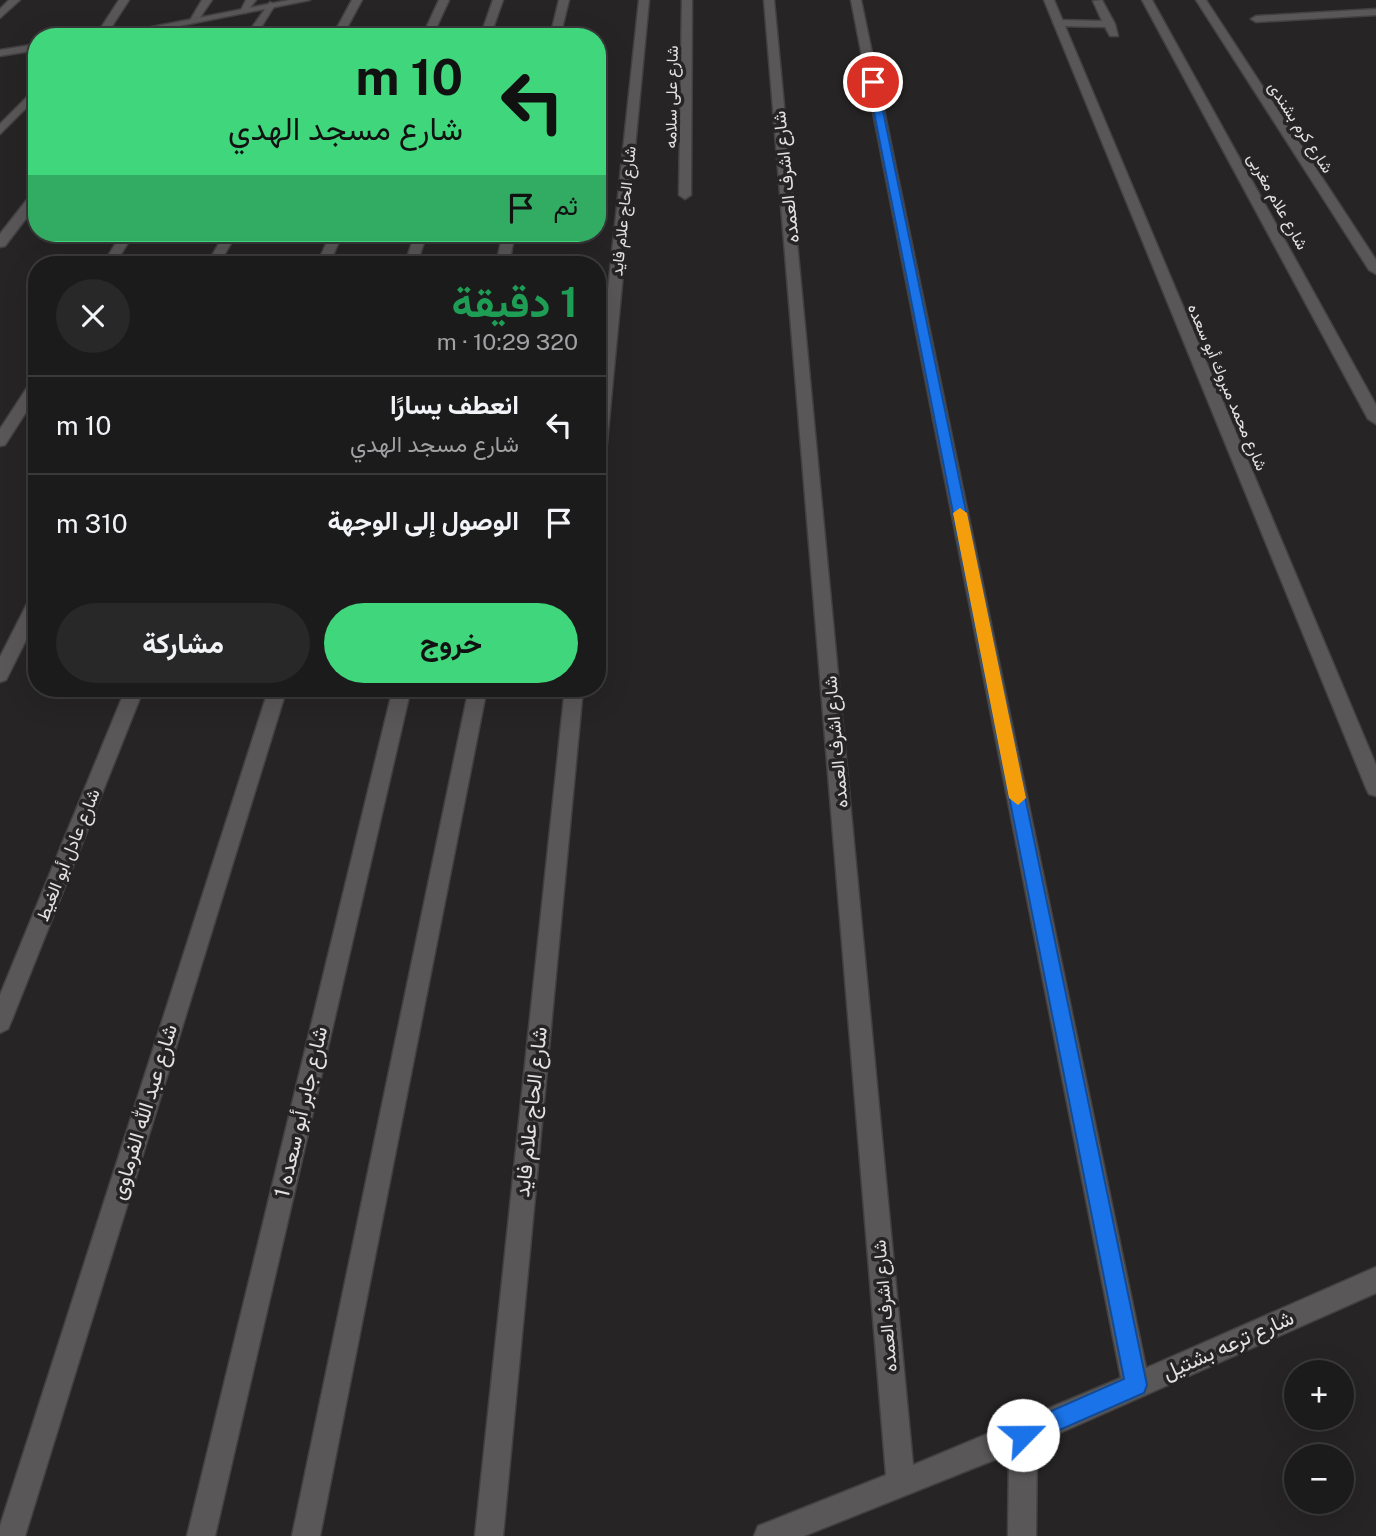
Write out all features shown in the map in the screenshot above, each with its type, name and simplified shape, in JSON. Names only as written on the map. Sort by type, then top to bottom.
[{"type":"street","points":[[0,15],[15,0]]},
{"type":"street","points":[[106,28],[124,0]]},
{"type":"street","points":[[193,20],[207,0]]},
{"type":"street","points":[[166,28],[248,5],[304,0]]},
{"type":"street","points":[[342,28],[357,0]]},
{"type":"street","points":[[431,28],[444,0]]},
{"type":"street","points":[[488,28],[498,0]]},
{"type":"street","points":[[557,28],[564,0]]},
{"type":"street","name":"شارع الحاج علام فايد","points":[[606,374],[644,0]]},
{"type":"street","name":"شارع على سلامه","points":[[685,195],[687,0]]},
{"type":"street","name":"شارع اشرف العمده","points":[[769,0],[901,1483]]},
{"type":"street","points":[[856,0],[1136,1385]]},
{"type":"street","name":"شارع محمد مبروك أبو سعده","points":[[1049,0],[1376,788]]},
{"type":"street","name":"شارع علام مغربى","points":[[1147,0],[1376,419]]},
{"type":"street","name":"شارع كرم بشندى","points":[[1200,0],[1376,270]]},
{"type":"street","points":[[1098,1],[1115,35]]},
{"type":"street","points":[[256,28],[270,5]]},
{"type":"street","points":[[1256,19],[1376,12]]},
{"type":"street","points":[[1058,23],[1110,24]]},
{"type":"street","points":[[0,53],[28,48]]},
{"type":"street","points":[[0,131],[28,100]]},
{"type":"street","points":[[0,243],[28,207]]},
{"type":"street","points":[[0,441],[28,397]]},
{"type":"street","points":[[0,675],[28,618]]},
{"type":"street","name":"شارع عادل أبو الغيط","points":[[0,1021],[131,697]]},
{"type":"street","name":"شارع عبد الله الفرماوى","points":[[11,1536],[275,697]]},
{"type":"street","name":"شارع جابر أبو سعده 1","points":[[201,1536],[400,697]]},
{"type":"street","points":[[306,1536],[476,697]]},
{"type":"street","name":"شارع الحاج علام فايد","points":[[489,1536],[573,697]]},
{"type":"street","name":"شارع ترعه بشتيل","points":[[768,1536],[1023,1435],[1376,1280]]},
{"type":"street","points":[[1022,1536],[1023,1435]]},
{"type":"slow traffic","points":[[960,513],[1018,798]]},
{"type":"route","points":[[873,82],[1136,1385],[1023,1435]]}]
